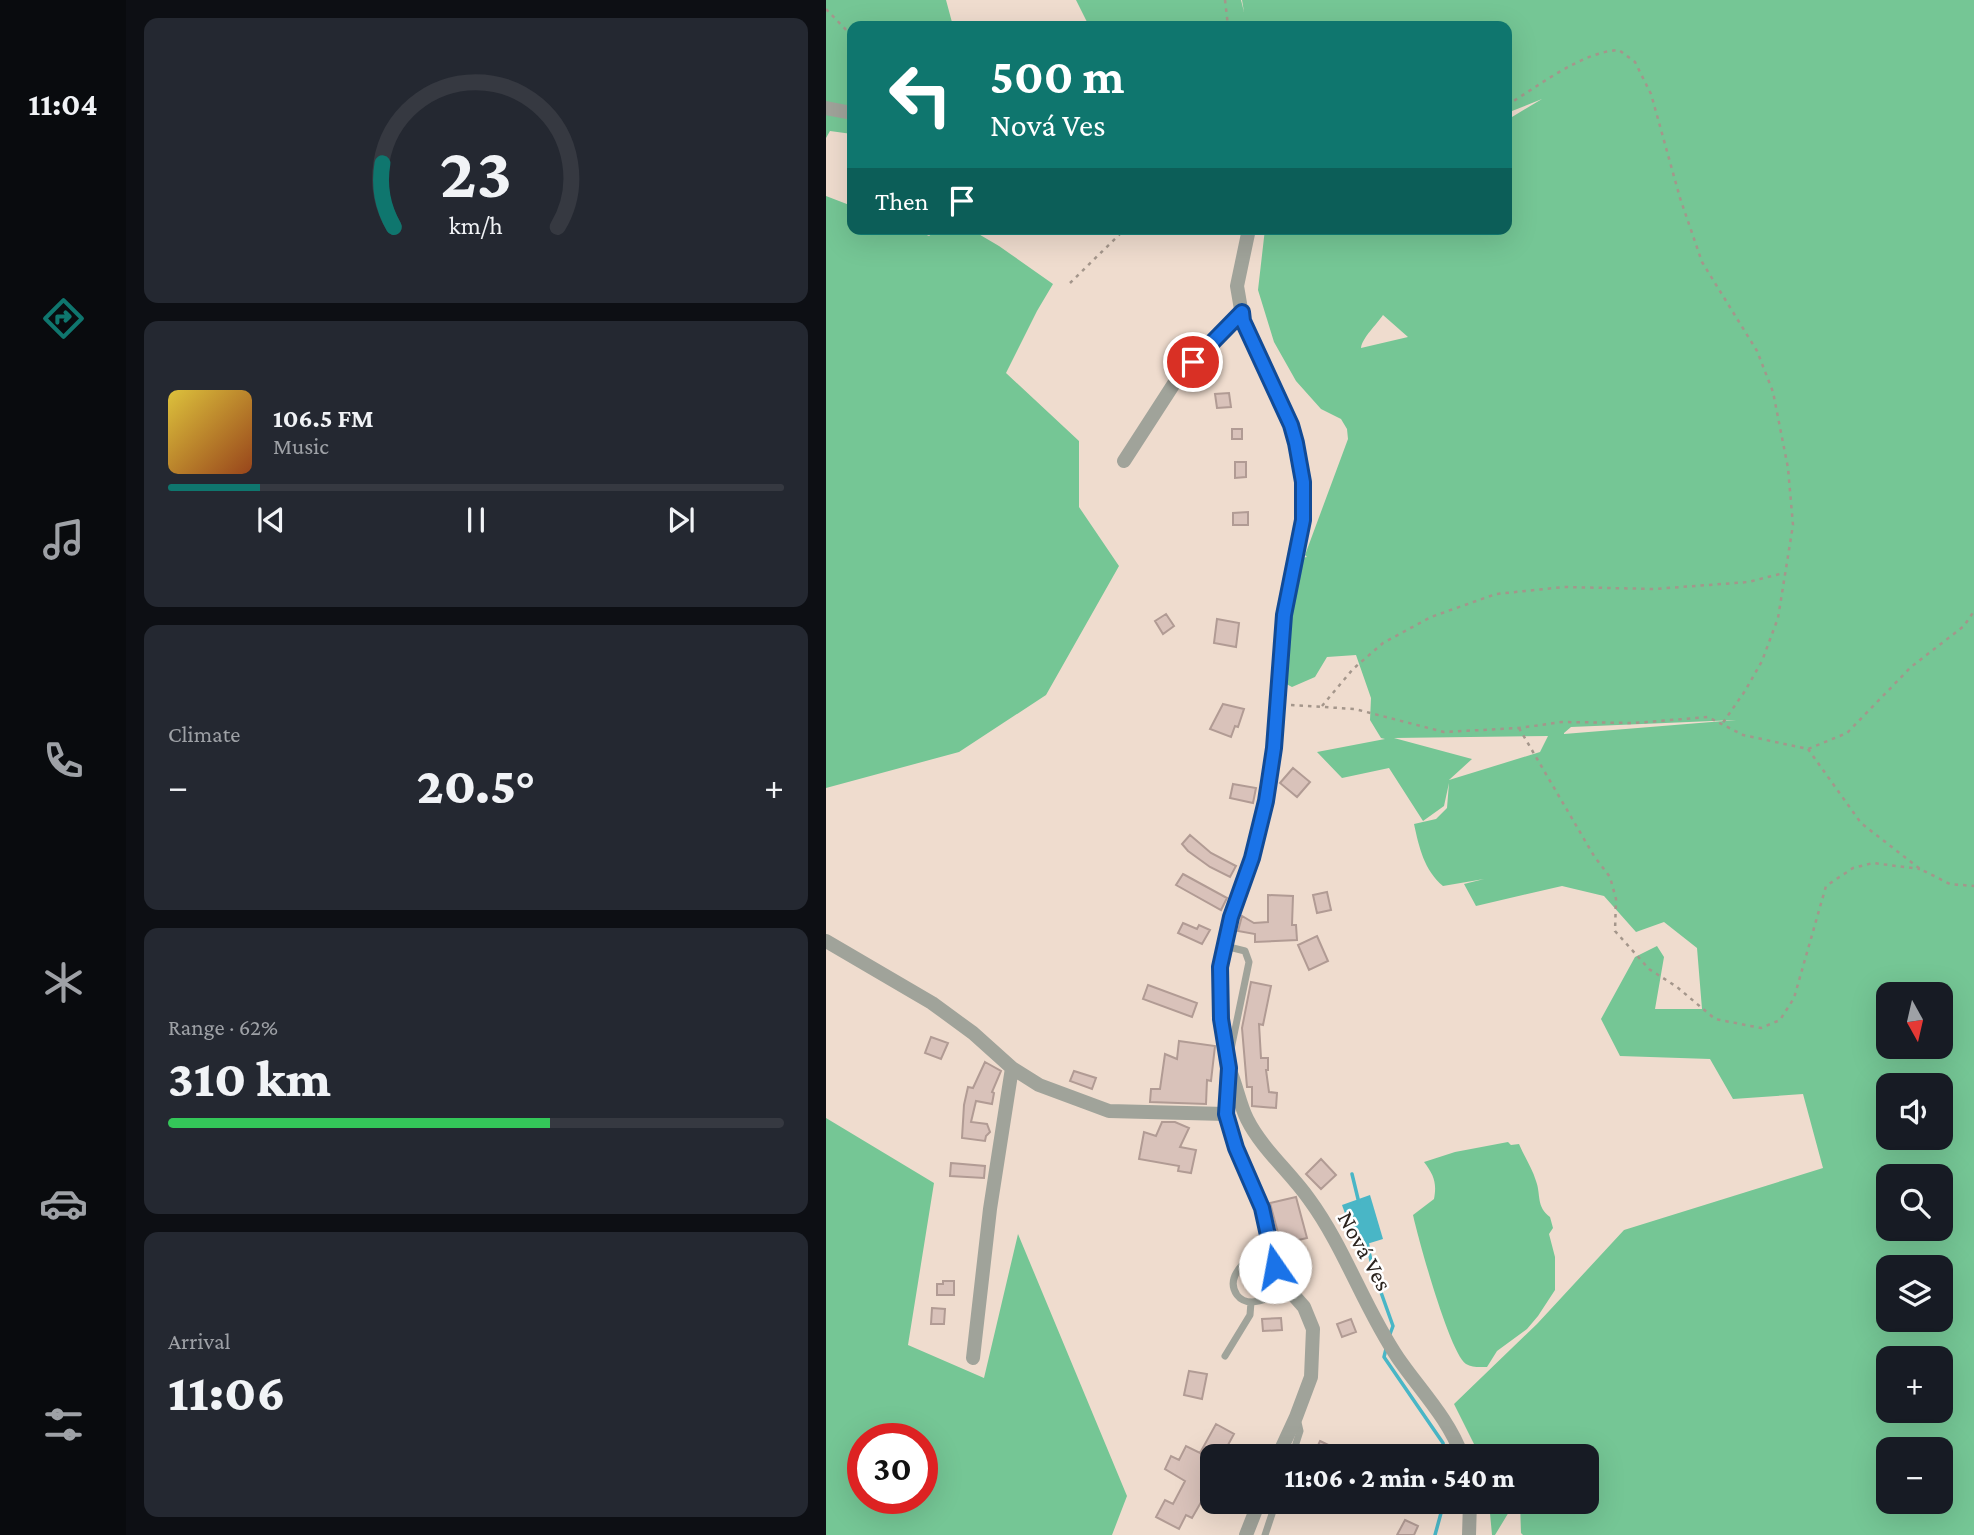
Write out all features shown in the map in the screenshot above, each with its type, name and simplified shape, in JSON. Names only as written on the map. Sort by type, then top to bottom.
[{"type":"street","points":[[826,108],[847,112]]},
{"type":"street","name":"Nová Ves","points":[[1248,235],[1237,286],[1243,321],[1291,425],[1303,482],[1303,520],[1284,615],[1274,748],[1266,801],[1252,858],[1231,917],[1220,967],[1221,1019],[1228,1064],[1247,1118],[1282,1168],[1309,1199],[1398,1358],[1447,1423],[1457,1444]]},
{"type":"street","points":[[1124,461],[1177,379],[1242,312]]},
{"type":"street","points":[[826,942],[932,1003],[973,1033],[1012,1068],[1039,1086],[1109,1111],[1226,1114]]},
{"type":"street","name":"Nová Ves","points":[[1228,1064],[1226,1114],[1236,1148],[1262,1208],[1275,1267],[1289,1290],[1304,1307],[1313,1329],[1311,1377],[1284,1444]]},
{"type":"street","points":[[973,1358],[990,1209],[1012,1068]]},
{"type":"street","points":[[1246,1535],[1254,1514]]},
{"type":"street","points":[[1469,1535],[1470,1514]]},
{"type":"lane","name":"Nová Ves","points":[[1225,946],[1245,951],[1249,962],[1228,1064]]},
{"type":"lane","points":[[1270,1244],[1248,1259],[1234,1281],[1236,1294],[1251,1302],[1289,1290]]},
{"type":"lane","points":[[1225,1356],[1250,1315],[1251,1302]]},
{"type":"lane","points":[[1296,1444],[1300,1431],[1297,1417]]},
{"type":"lane","points":[[1265,1535],[1272,1514]]},
{"type":"path","points":[[1225,0],[1227,21]]},
{"type":"path","points":[[826,9],[847,31]]},
{"type":"path","points":[[1512,102],[1576,64],[1604,51],[1619,50],[1635,62],[1651,94],[1680,198],[1702,262],[1757,351],[1773,393],[1788,468],[1793,525],[1779,618],[1762,661],[1722,724]]},
{"type":"path","points":[[1069,284],[1119,235]]},
{"type":"path","points":[[1322,707],[1353,669],[1383,643],[1431,617],[1496,594],[1564,587],[1654,589],[1748,582],[1784,573]]},
{"type":"path","points":[[1277,704],[1355,709],[1444,732],[1519,729],[1562,722],[1634,723],[1708,717],[1743,735],[1808,749],[1847,733],[1911,667],[1964,626],[1974,611]]},
{"type":"path","points":[[1519,729],[1594,856],[1610,877],[1616,899],[1615,932],[1649,970],[1676,987],[1714,1019],[1761,1028],[1780,1020],[1794,998],[1826,886],[1853,868],[1873,863],[1920,869]]},
{"type":"path","points":[[1808,749],[1861,823],[1920,869],[1950,884],[1974,886]]},
{"type":"green space","points":[[826,0],[946,0],[952,21],[847,21],[847,133],[830,131],[826,138]]},
{"type":"green space","points":[[1076,0],[1241,0],[1244,12],[1242,0],[1974,0],[1974,1535],[1523,1535],[1520,1514],[1599,1514],[1599,1444],[1474,1444],[1454,1404],[1537,1324],[1624,1230],[1823,1168],[1803,1094],[1733,1099],[1710,1059],[1620,1056],[1601,1019],[1635,957],[1657,946],[1664,957],[1655,1009],[1702,1009],[1697,948],[1664,922],[1636,932],[1604,896],[1562,886],[1476,906],[1464,884],[1484,879],[1443,886],[1427,865],[1420,850],[1414,824],[1436,819],[1447,808],[1449,783],[1444,806],[1423,821],[1389,768],[1342,778],[1317,752],[1385,739],[1381,738],[1370,720],[1371,698],[1356,655],[1327,657],[1315,677],[1292,687],[1279,680],[1295,559],[1307,557],[1305,555],[1348,439],[1347,429],[1341,419],[1321,409],[1296,381],[1274,342],[1258,290],[1264,235],[1512,235],[1512,117],[1542,99],[1512,111],[1512,21],[1086,21]],"holes":[[[1383,315],[1408,337],[1361,348]],[[1736,720],[1564,734],[1571,727]],[[1548,736],[1540,752],[1449,780],[1472,759],[1394,738]]]},
{"type":"green space","points":[[826,196],[847,204],[847,235],[980,235],[1053,284],[1006,373],[1079,441],[1079,507],[1119,566],[1046,695],[959,752],[826,788]]},
{"type":"green space","points":[[826,1118],[934,1183],[908,1345],[984,1378],[1018,1234],[1127,1496],[1112,1535],[826,1535]]},
{"type":"green space","points":[[1508,1142],[1511,1145],[1519,1144],[1534,1176],[1541,1205],[1550,1217],[1553,1228],[1549,1234],[1555,1257],[1555,1290],[1527,1329],[1497,1351],[1487,1367],[1474,1367],[1466,1364],[1459,1356],[1452,1340],[1435,1294],[1413,1215],[1434,1199],[1434,1179],[1424,1162],[1455,1152]]},
{"type":"green space","points":[[1490,1514],[1508,1514],[1495,1535],[1492,1535]]},
{"type":"water","points":[[1370,1195],[1383,1239],[1357,1247],[1342,1205]]},
{"type":"building","points":[[1229,393],[1231,407],[1217,408],[1215,394]]},
{"type":"building","points":[[1232,429],[1242,429],[1242,439],[1232,439]]},
{"type":"building","points":[[1235,462],[1246,462],[1246,477],[1235,478]]},
{"type":"building","points":[[1248,512],[1248,525],[1233,525],[1233,513]]},
{"type":"building","points":[[1166,614],[1174,626],[1163,634],[1155,621]]},
{"type":"building","points":[[1217,619],[1239,623],[1236,647],[1214,643]]},
{"type":"building","points":[[1223,704],[1244,709],[1238,727],[1235,726],[1231,737],[1210,729]]},
{"type":"building","points":[[1293,768],[1310,782],[1297,797],[1280,783]]},
{"type":"building","points":[[1233,784],[1256,788],[1253,803],[1230,798]]},
{"type":"building","points":[[1190,835],[1211,853],[1236,866],[1230,877],[1188,851],[1182,844]]},
{"type":"building","points":[[1183,874],[1227,898],[1221,910],[1176,885]]},
{"type":"building","points":[[1327,892],[1331,910],[1317,913],[1313,895]]},
{"type":"building","points":[[1268,895],[1293,896],[1292,925],[1296,925],[1297,940],[1255,942],[1255,934],[1238,931],[1242,916],[1254,923],[1268,922]]},
{"type":"building","points":[[1183,923],[1197,929],[1199,925],[1210,930],[1202,944],[1178,933]]},
{"type":"building","points":[[1317,936],[1328,961],[1309,970],[1298,945]]},
{"type":"building","points":[[1251,982],[1271,986],[1263,1025],[1259,1024],[1261,1058],[1268,1058],[1266,1070],[1269,1092],[1277,1093],[1276,1108],[1252,1106],[1252,1087],[1247,1087],[1242,1028]]},
{"type":"building","points":[[1148,985],[1197,1003],[1192,1017],[1143,999]]},
{"type":"building","points":[[931,1037],[948,1043],[941,1059],[925,1053]]},
{"type":"building","points":[[1179,1041],[1215,1046],[1211,1081],[1207,1080],[1206,1104],[1150,1102],[1151,1089],[1160,1089],[1165,1054],[1177,1059]]},
{"type":"building","points":[[985,1062],[1001,1071],[992,1092],[992,1104],[976,1101],[971,1122],[987,1124],[990,1132],[985,1141],[962,1138],[968,1087],[973,1088]]},
{"type":"building","points":[[1074,1071],[1096,1078],[1092,1089],[1070,1081]]},
{"type":"building","points":[[1162,1122],[1175,1122],[1189,1128],[1180,1147],[1196,1150],[1191,1173],[1178,1171],[1179,1166],[1139,1159],[1144,1132],[1156,1136]]},
{"type":"building","points":[[1321,1159],[1336,1175],[1321,1189],[1306,1174]]},
{"type":"building","points":[[951,1163],[985,1166],[984,1178],[950,1176]]},
{"type":"building","points":[[1296,1197],[1307,1238],[1281,1244],[1270,1203]]},
{"type":"building","points":[[943,1281],[954,1281],[954,1295],[937,1295],[937,1284],[943,1284]]},
{"type":"building","points":[[932,1308],[945,1309],[944,1324],[931,1324]]},
{"type":"building","points":[[1281,1318],[1282,1330],[1263,1331],[1262,1319]]},
{"type":"building","points":[[1351,1319],[1356,1332],[1342,1337],[1337,1324]]},
{"type":"building","points":[[1189,1371],[1207,1374],[1202,1399],[1184,1395]]},
{"type":"building","points":[[1216,1424],[1234,1434],[1229,1444],[1205,1444]]},
{"type":"building","points":[[1186,1446],[1200,1453],[1200,1504],[1192,1518],[1186,1515],[1179,1529],[1156,1517],[1165,1500],[1173,1504],[1185,1481],[1165,1469],[1171,1456],[1179,1460]]},
{"type":"building","points":[[1405,1520],[1418,1526],[1414,1535],[1397,1535]]},
{"type":"waterway","points":[[1352,1174],[1359,1203]]},
{"type":"waterway","points":[[1367,1242],[1373,1270],[1393,1326],[1390,1334]]},
{"type":"waterway","points":[[1386,1349],[1384,1357],[1443,1444]]},
{"type":"waterway","points":[[1435,1535],[1441,1514]]},
{"type":"route","points":[[1193,362],[1242,312],[1243,321],[1291,425],[1303,482],[1303,520],[1284,615],[1274,748],[1266,801],[1252,858],[1231,917],[1220,967],[1221,1019],[1229,1068],[1226,1114],[1236,1148],[1262,1208],[1275,1267]]}]
